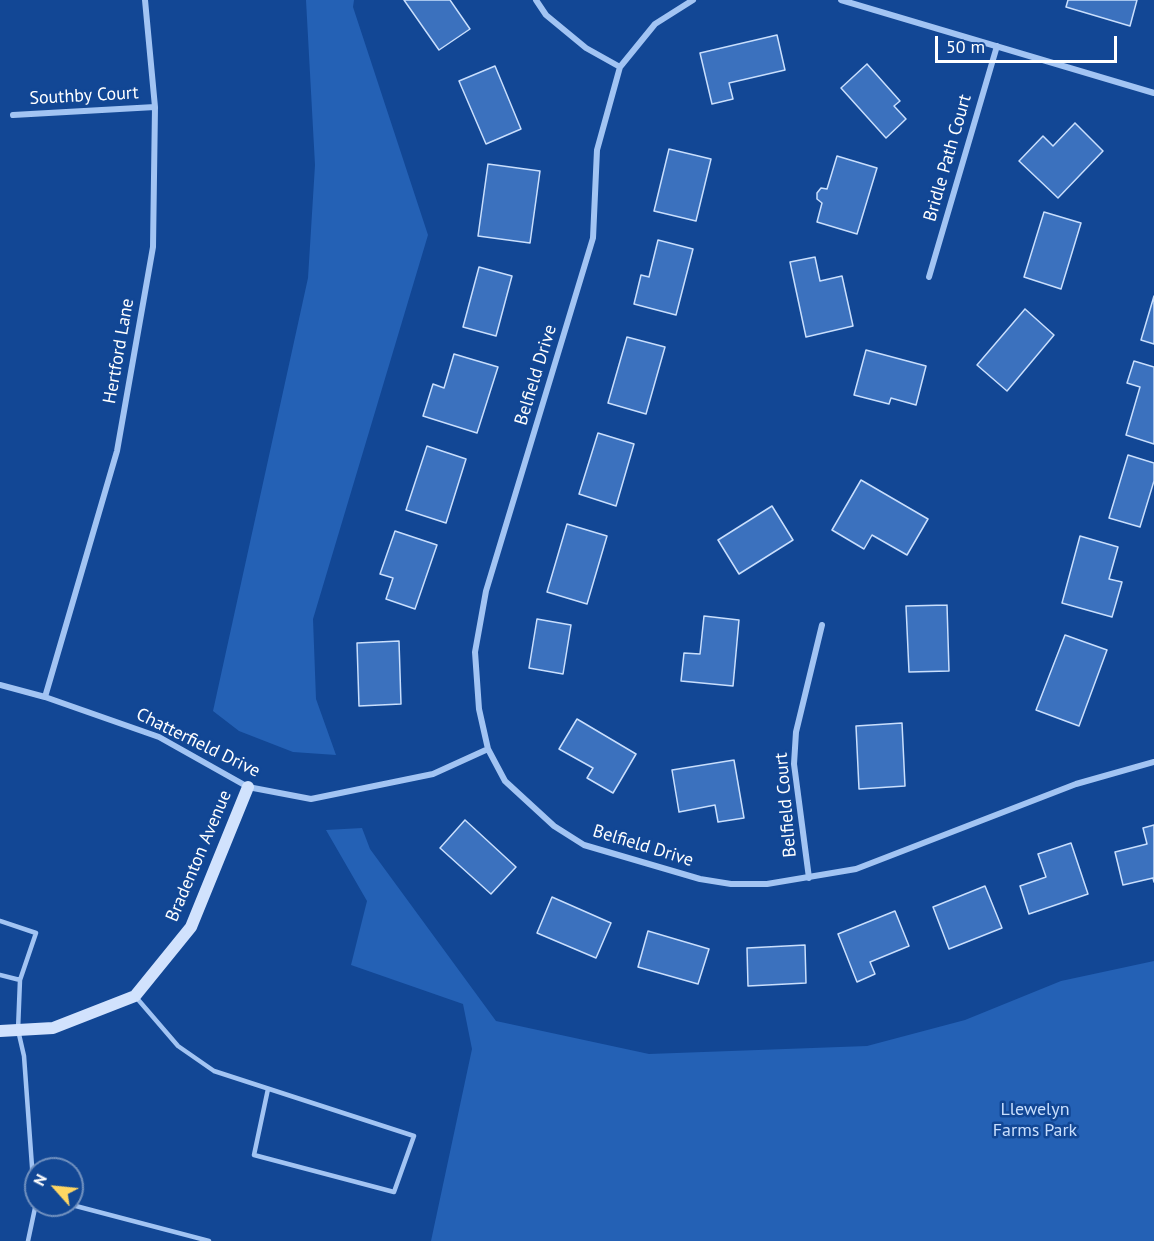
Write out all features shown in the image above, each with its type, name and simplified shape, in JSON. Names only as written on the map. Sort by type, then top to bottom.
[{"type":"street","name":"Hertford Lane","points":[[45,697],[117,451],[153,248],[155,107],[145,0]]},
{"type":"street","points":[[536,0],[546,15],[586,48],[620,67],[654,24],[693,0]]},
{"type":"street","points":[[841,0],[1154,93]]},
{"type":"street","name":"Bridle Path Court","points":[[929,277],[996,46]]},
{"type":"street","name":"Belfield Drive","points":[[620,67],[597,150],[593,238],[482,611],[475,652],[479,709],[488,749],[505,781],[554,826],[584,845],[700,879],[766,884],[856,869],[1076,784],[1154,762]]},
{"type":"street","name":"Southby Court","points":[[13,115],[155,107]]},
{"type":"street","name":"Belfield Court","points":[[809,878],[794,764],[796,732],[822,625]]},
{"type":"street","name":"Chatterfield Drive","points":[[0,685],[45,697],[159,737],[248,787],[311,799],[433,774],[488,749]]},
{"type":"street","name":"Bradenton Avenue","points":[[0,1031],[53,1028],[135,996],[191,927],[248,787]]},
{"type":"lane","points":[[0,921],[36,933],[20,980],[18,1030],[24,1056],[32,1157]]},
{"type":"lane","points":[[0,975],[20,980]]},
{"type":"lane","points":[[135,996],[178,1046],[214,1071],[414,1136],[394,1192],[254,1155],[268,1089]]},
{"type":"lane","points":[[84,1208],[209,1241]]},
{"type":"lane","points":[[28,1241],[33,1217]]},
{"type":"green space","points":[[306,0],[354,0],[353,7],[428,235],[313,619],[316,699],[336,755],[293,752],[239,731],[213,711],[308,278],[315,165]]},
{"type":"green space","name":"Llewelyn Farms Park","points":[[362,828],[370,849],[496,1021],[649,1054],[867,1046],[965,1020],[1061,981],[1154,961],[1154,1241],[431,1241],[472,1049],[463,1004],[351,965],[367,901],[326,830]]},
{"type":"building","points":[[404,0],[450,0],[470,29],[439,50]]},
{"type":"building","points":[[1068,0],[1137,0],[1130,26],[1066,7]]},
{"type":"building","points":[[777,35],[785,70],[729,83],[733,99],[712,104],[700,53]]},
{"type":"building","points":[[867,64],[900,101],[894,106],[906,119],[886,138],[841,88]]},
{"type":"building","points":[[495,66],[521,129],[486,144],[459,81]]},
{"type":"building","points":[[1075,123],[1103,151],[1058,198],[1019,161],[1043,136],[1053,146]]},
{"type":"building","points":[[669,149],[711,159],[696,221],[654,211]]},
{"type":"building","points":[[837,156],[877,168],[857,234],[817,222],[822,203],[817,199],[817,193],[821,188],[827,189]]},
{"type":"building","points":[[488,164],[540,171],[530,243],[478,236]]},
{"type":"building","points":[[1044,212],[1081,223],[1061,289],[1024,277]]},
{"type":"building","points":[[658,240],[693,249],[676,315],[634,304],[641,275],[649,277]]},
{"type":"building","points":[[815,257],[820,281],[842,276],[853,326],[806,337],[790,262]]},
{"type":"building","points":[[479,267],[512,276],[496,336],[463,327]]},
{"type":"building","points":[[1154,296],[1154,344],[1141,340]]},
{"type":"building","points":[[1025,309],[1054,335],[1007,391],[977,365]]},
{"type":"building","points":[[627,337],[665,347],[646,414],[608,403]]},
{"type":"building","points":[[866,350],[926,366],[916,405],[891,398],[889,404],[854,395]]},
{"type":"building","points":[[454,354],[498,367],[477,433],[423,416],[433,384],[444,388]]},
{"type":"building","points":[[1134,361],[1154,367],[1154,444],[1126,435],[1140,387],[1127,383]]},
{"type":"building","points":[[598,433],[634,444],[616,506],[579,494]]},
{"type":"building","points":[[427,446],[466,459],[446,523],[406,510]]},
{"type":"building","points":[[1128,455],[1154,463],[1154,481],[1140,527],[1109,518]]},
{"type":"building","points":[[861,480],[928,519],[907,555],[872,535],[864,549],[832,530]]},
{"type":"building","points":[[772,506],[793,540],[739,574],[718,540]]},
{"type":"building","points":[[567,524],[607,536],[587,604],[547,592]]},
{"type":"building","points":[[395,531],[437,545],[415,609],[386,599],[393,578],[380,574]]},
{"type":"building","points":[[1080,536],[1118,547],[1109,579],[1122,582],[1112,617],[1062,603]]},
{"type":"building","points":[[947,605],[949,671],[909,672],[906,606]]},
{"type":"building","points":[[704,616],[739,620],[733,686],[681,681],[684,653],[700,654]]},
{"type":"building","points":[[537,619],[571,625],[563,674],[529,668]]},
{"type":"building","points":[[1065,635],[1107,650],[1079,726],[1036,710]]},
{"type":"building","points":[[399,641],[401,704],[359,706],[357,643]]},
{"type":"building","points":[[577,719],[636,754],[613,793],[587,778],[593,768],[559,749]]},
{"type":"building","points":[[902,723],[905,786],[859,789],[856,726]]},
{"type":"building","points":[[734,760],[744,818],[718,822],[715,805],[679,812],[672,770]]},
{"type":"building","points":[[465,820],[516,867],[491,894],[440,848]]},
{"type":"building","points":[[1154,825],[1154,882],[1153,878],[1123,885],[1115,852],[1147,844],[1143,828]]},
{"type":"building","points":[[1071,843],[1088,894],[1029,914],[1020,886],[1046,877],[1038,854]]},
{"type":"building","points":[[985,886],[1002,928],[949,949],[933,907]]},
{"type":"building","points":[[552,897],[611,923],[596,958],[537,933]]},
{"type":"building","points":[[895,911],[909,946],[870,962],[875,974],[857,982],[838,934]]},
{"type":"building","points":[[648,931],[709,949],[698,984],[638,967]]},
{"type":"building","points":[[805,945],[806,983],[748,986],[747,948]]}]
